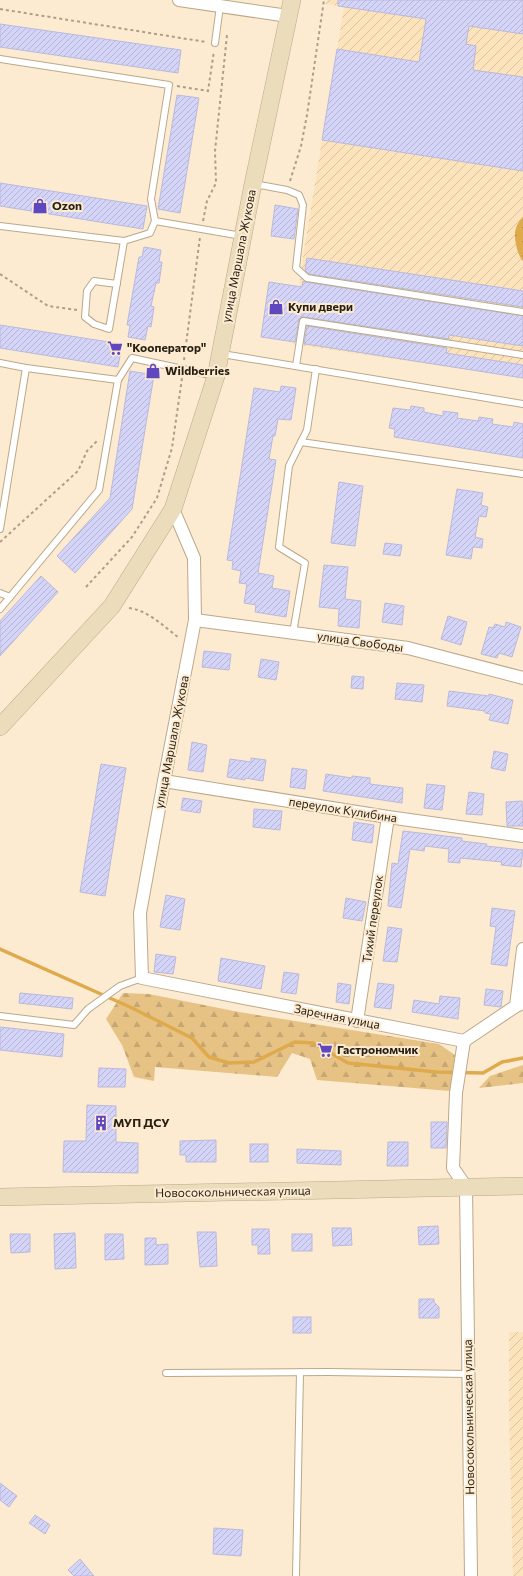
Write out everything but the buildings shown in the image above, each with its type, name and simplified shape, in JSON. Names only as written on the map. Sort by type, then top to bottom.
[{"type":"street","points":[[179,0],[220,6],[290,8]]},
{"type":"street","name":"улица Маршала Жукова","points":[[0,727],[112,606],[174,509],[216,376],[253,184],[290,8]]},
{"type":"street","name":"улица Маршала Жукова","points":[[142,978],[140,913],[195,620],[194,558],[174,509]]},
{"type":"street","name":"улица Свободы","points":[[195,620],[408,648],[523,678]]},
{"type":"street","name":"переулок Кулибина","points":[[164,781],[388,817],[523,836]]},
{"type":"street","name":"Тихий переулок","points":[[357,1020],[388,817]]},
{"type":"street","points":[[466,1187],[453,1168],[458,1081],[464,1041],[519,1004],[523,949]]},
{"type":"street","name":"Заречная улица","points":[[142,978],[464,1041]]},
{"type":"street","name":"Новосокольническая улица","points":[[0,1197],[523,1186]]},
{"type":"street","name":"Новосокольническая улица","points":[[466,1187],[471,1576]]},
{"type":"lane","points":[[215,43],[220,6]]},
{"type":"lane","points":[[0,59],[169,85],[151,199],[155,221],[150,233],[124,241],[0,226]]},
{"type":"lane","points":[[253,184],[287,190],[300,195],[303,205],[296,268],[307,278],[523,312]]},
{"type":"lane","points":[[155,221],[243,237]]},
{"type":"lane","points":[[117,284],[94,281],[87,290],[85,317],[94,324],[109,329],[117,284],[124,241]]},
{"type":"lane","points":[[296,366],[303,321],[523,355]]},
{"type":"lane","points":[[221,354],[523,404]]},
{"type":"lane","points":[[0,609],[99,490],[118,380],[132,358],[216,376]]},
{"type":"lane","points":[[0,363],[26,368],[118,380]]},
{"type":"lane","points":[[0,529],[26,368]]},
{"type":"lane","points":[[293,633],[305,563],[279,547],[289,466],[307,430],[316,369]]},
{"type":"lane","points":[[302,442],[523,474]]},
{"type":"lane","points":[[0,592],[10,597]]},
{"type":"lane","points":[[0,1016],[74,1025],[88,1009],[120,986],[142,978]]},
{"type":"lane","points":[[166,1373],[300,1372],[468,1374]]},
{"type":"lane","points":[[296,1576],[300,1372]]},
{"type":"path","points":[[287,190],[301,146],[324,0]]},
{"type":"path","points":[[0,9],[215,43],[208,91],[169,85]]},
{"type":"path","points":[[86,587],[132,537],[156,498],[172,448],[202,230],[207,201],[216,183],[214,151],[227,30]]},
{"type":"path","points":[[0,274],[48,306],[86,311]]},
{"type":"path","points":[[0,542],[78,471],[87,451],[103,436]]},
{"type":"path","points":[[112,606],[135,609],[155,620],[179,638],[187,662]]},
{"type":"shaded area","points":[[327,0],[523,0],[523,378],[292,344],[304,250],[344,7],[326,4]]},
{"type":"shaded area","points":[[509,1332],[523,1332],[523,1576],[513,1576],[509,1414]]},
{"type":"green space","points":[[123,993],[149,994],[239,1012],[439,1044],[455,1055],[450,1091],[317,1080],[310,1059],[292,1053],[277,1077],[155,1067],[154,1081],[134,1077],[122,1045],[106,1019]]},
{"type":"green space","points":[[523,1065],[523,1083],[479,1088],[490,1076]]},
{"type":"water","points":[[523,217],[523,261],[517,250],[515,231],[517,225]]},
{"type":"waterway","points":[[0,949],[130,1007],[192,1038],[209,1057],[229,1063],[254,1062],[295,1042],[313,1043],[348,1063],[436,1072],[483,1073],[502,1062],[523,1058]]},
{"type":"place","name":"Ozon","points":[[40,206]]},
{"type":"place","name":"Купи двери","points":[[276,307]]},
{"type":"place","name":"\"Кооператор\"","points":[[115,348]]},
{"type":"place","name":"Wildberries","points":[[153,371]]},
{"type":"place","name":"Гастрономчик","points":[[325,1050]]},
{"type":"place","name":"МУП ДСУ","points":[[101,1123]]}]
